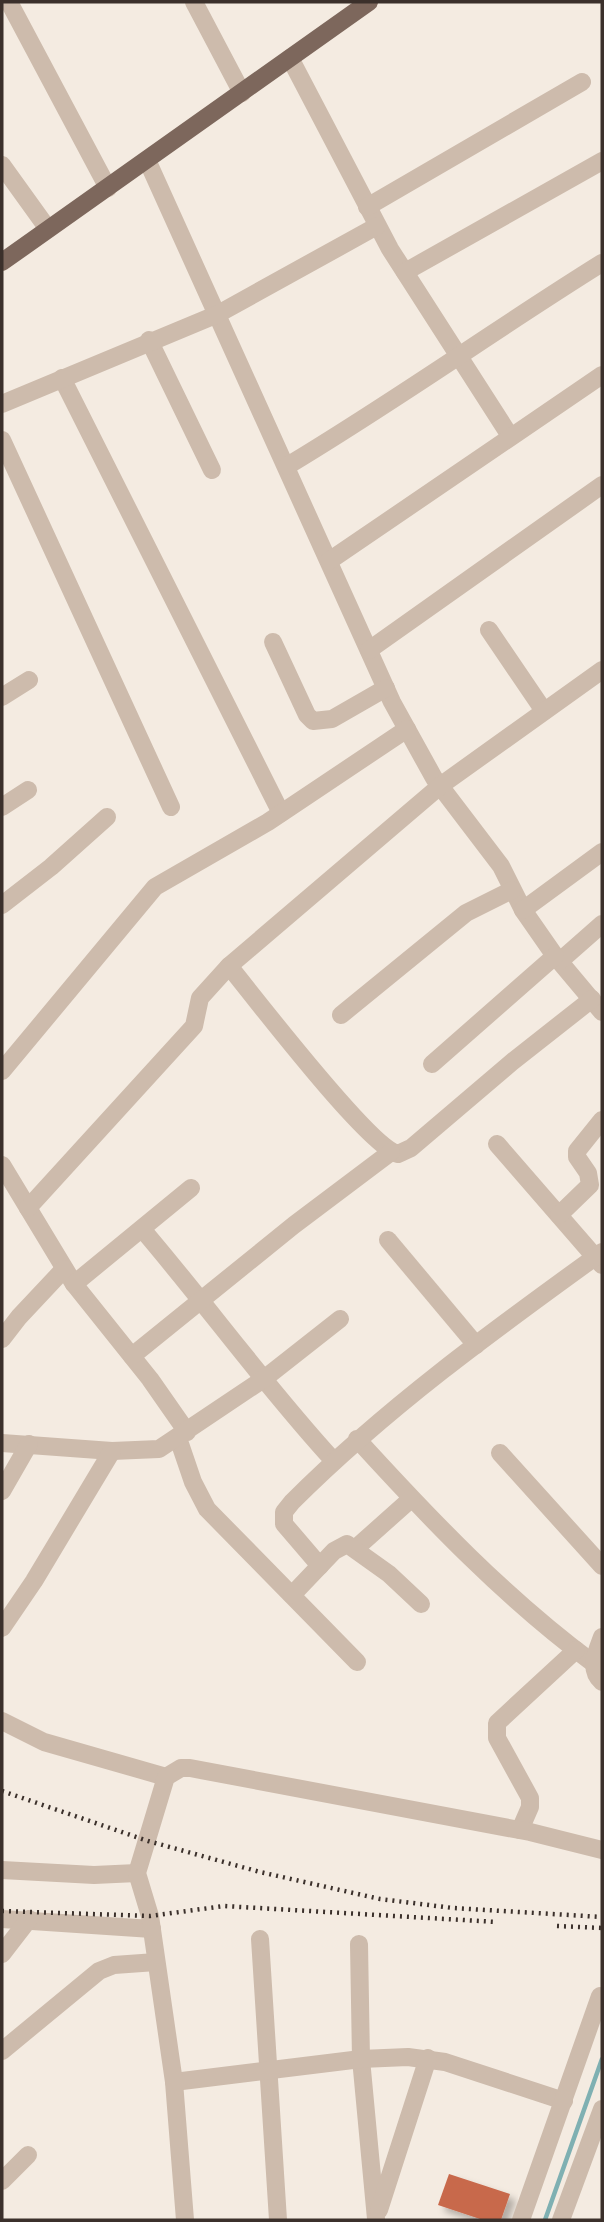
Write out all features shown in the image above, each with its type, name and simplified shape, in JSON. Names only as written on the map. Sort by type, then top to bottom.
[{"type":"main road","points":[[2,262],[369,2]]},
{"type":"street","points":[[9,2],[108,188]]},
{"type":"street","points":[[194,2],[243,93]]},
{"type":"street","points":[[290,58],[377,226],[510,436]]},
{"type":"street","points":[[367,207],[582,82]]},
{"type":"street","points":[[147,160],[407,729],[440,786],[501,866],[523,910],[558,959],[597,1005],[512,1062],[411,1148],[398,1154],[391,1152],[335,1095],[229,966]]},
{"type":"street","points":[[405,272],[602,161]]},
{"type":"street","points":[[2,165],[48,229]]},
{"type":"street","points":[[2,404],[149,340],[218,314],[377,226]]},
{"type":"street","points":[[287,466],[460,358],[602,263]]},
{"type":"street","points":[[149,340],[212,470]]},
{"type":"street","points":[[329,561],[602,375]]},
{"type":"street","points":[[62,378],[281,813]]},
{"type":"street","points":[[2,440],[171,807]]},
{"type":"street","points":[[369,650],[602,485]]},
{"type":"street","points":[[489,630],[544,711]]},
{"type":"street","points":[[273,642],[307,715],[313,721],[332,719],[386,688]]},
{"type":"street","points":[[28,1208],[194,1026],[200,998],[229,966],[440,786],[602,670]]},
{"type":"street","points":[[2,697],[29,680]]},
{"type":"street","points":[[2,1071],[155,887],[281,813],[407,729]]},
{"type":"street","points":[[2,807],[28,790]]},
{"type":"street","points":[[2,905],[51,867],[107,817]]},
{"type":"street","points":[[523,910],[602,852]]},
{"type":"street","points":[[341,1015],[459,918],[512,890]]},
{"type":"street","points":[[432,1064],[602,924]]},
{"type":"street","points":[[559,1215],[590,1185],[588,1173],[577,1157],[577,1151],[602,1120]]},
{"type":"street","points":[[320,1566],[282,1518],[292,1502],[357,1439],[477,1345],[600,1258],[497,1144]]},
{"type":"street","points":[[132,1356],[391,1152]]},
{"type":"street","points":[[2,1165],[69,1277],[132,1356],[183,1435],[193,1482],[207,1508],[357,1662]]},
{"type":"street","points":[[2,1339],[19,1317],[69,1277],[142,1229],[191,1188]]},
{"type":"street","points":[[142,1229],[202,1299],[297,1421],[333,1460]]},
{"type":"street","points":[[388,1240],[477,1345]]},
{"type":"street","points":[[2,1443],[111,1451],[159,1449],[265,1378],[340,1318]]},
{"type":"street","points":[[357,1439],[411,1499],[507,1593],[593,1663]]},
{"type":"street","points":[[2,1491],[29,1444]]},
{"type":"street","points":[[2,1628],[34,1581],[111,1451]]},
{"type":"street","points":[[500,1453],[602,1566]]},
{"type":"street","points":[[356,1548],[411,1499]]},
{"type":"street","points":[[292,1595],[341,1545],[356,1548],[421,1604]]},
{"type":"street","points":[[602,1637],[593,1663],[594,1671],[602,1682]]},
{"type":"street","points":[[520,1830],[530,1807],[530,1797],[497,1738],[497,1723],[576,1650]]},
{"type":"street","points":[[2,1721],[44,1742],[166,1777]]},
{"type":"street","points":[[185,2220],[174,2082],[152,1929],[137,1873],[166,1777],[181,1768],[190,1768],[520,1830],[602,1850]]},
{"type":"street","points":[[2,1870],[94,1875],[137,1873]]},
{"type":"street","points":[[2,1919],[152,1929]]},
{"type":"street","points":[[2,1954],[29,1919]]},
{"type":"street","points":[[260,1939],[278,2220]]},
{"type":"street","points":[[359,1944],[361,2059],[376,2219]]},
{"type":"street","points":[[2,2051],[99,1971],[114,1965],[156,1962]]},
{"type":"street","points":[[521,2220],[600,1996]]},
{"type":"street","points":[[174,2082],[361,2059],[428,2059],[564,2101]]},
{"type":"street","points":[[376,2219],[428,2059]]},
{"type":"street","points":[[561,2220],[602,2109]]},
{"type":"street","points":[[2,2181],[29,2155]]},
{"type":"building","points":[[449,2174],[510,2194],[501,2220],[483,2220],[438,2205]]},
{"type":"waterway","points":[[545,2220],[602,2059]]},
{"type":"railway","points":[[2,1791],[148,1841],[260,1872],[380,1899],[453,1908],[602,1917]]},
{"type":"railway","points":[[2,1911],[150,1916],[224,1906],[497,1922]]},
{"type":"railway","points":[[557,1926],[602,1928]]}]
